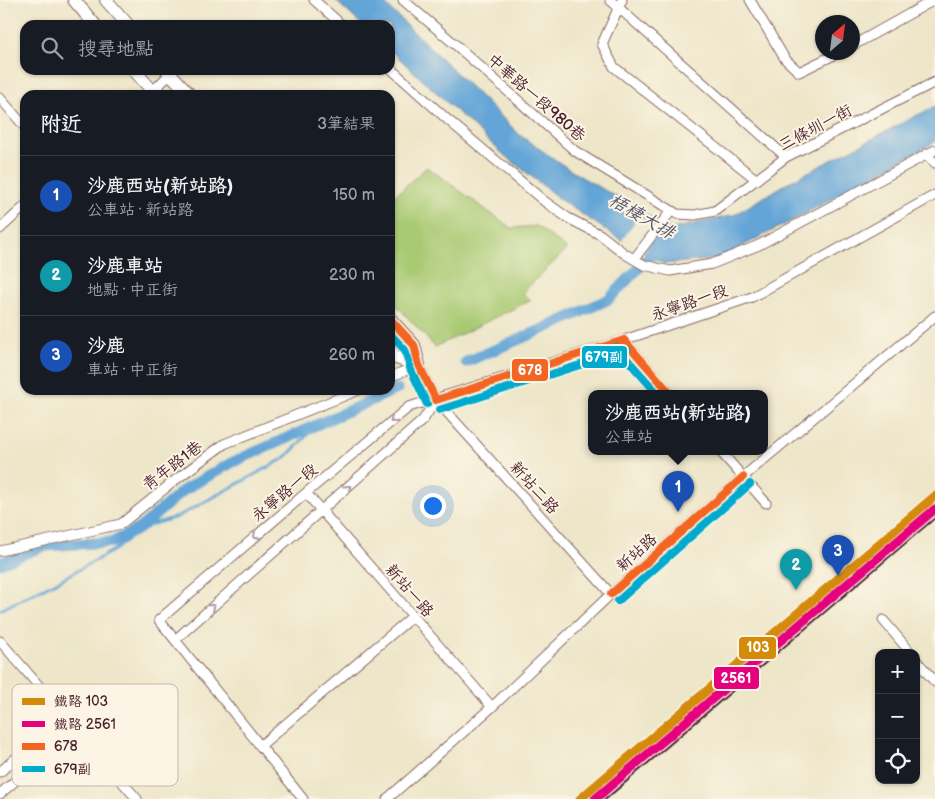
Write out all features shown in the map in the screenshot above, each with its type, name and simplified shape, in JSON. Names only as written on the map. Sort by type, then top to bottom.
[{"type":"street","points":[[74,0],[91,20]]},
{"type":"street","points":[[106,0],[124,20]]},
{"type":"street","points":[[314,0],[336,20]]},
{"type":"street","name":"中華路一段980巷","points":[[403,0],[575,152],[660,205]]},
{"type":"street","points":[[610,0],[620,4],[786,157]]},
{"type":"street","points":[[750,0],[785,59],[799,72],[824,60]]},
{"type":"street","points":[[860,42],[934,0]]},
{"type":"street","points":[[620,4],[602,44],[614,67],[757,180]]},
{"type":"street","points":[[395,72],[544,201],[568,218],[601,235],[625,254],[654,268],[670,271],[712,264],[759,245],[931,152],[935,163]]},
{"type":"street","points":[[138,75],[150,90]]},
{"type":"street","points":[[156,90],[167,75]]},
{"type":"street","points":[[172,75],[185,90]]},
{"type":"street","name":"三條圳一街","points":[[660,205],[677,214],[694,215],[715,211],[786,157],[935,82]]},
{"type":"street","points":[[0,98],[20,121]]},
{"type":"street","name":"永寧路一段","points":[[176,639],[159,620],[409,407],[624,340],[752,297],[935,195]]},
{"type":"street","points":[[0,229],[20,211]]},
{"type":"street","points":[[634,259],[671,211]]},
{"type":"street","name":"新站路","points":[[387,799],[492,707],[611,594],[743,477],[935,316]]},
{"type":"street","points":[[395,324],[414,345],[419,366]]},
{"type":"street","points":[[624,340],[667,390]]},
{"type":"street","points":[[395,357],[419,366]]},
{"type":"street","points":[[395,375],[419,366]]},
{"type":"street","name":"新站二路","points":[[419,366],[436,400],[611,594]]},
{"type":"street","name":"青年路1巷","points":[[0,551],[121,524],[224,444],[346,395]]},
{"type":"street","points":[[303,799],[176,639],[423,420],[436,400]]},
{"type":"street","points":[[724,455],[766,503]]},
{"type":"street","name":"新站一路","points":[[306,493],[323,510],[492,707]]},
{"type":"street","points":[[260,746],[412,616]]},
{"type":"street","points":[[883,620],[907,649]]},
{"type":"street","points":[[0,641],[38,684]]},
{"type":"street","points":[[920,665],[935,682]]},
{"type":"street","points":[[0,772],[12,761]]},
{"type":"street","points":[[0,794],[12,784]]},
{"type":"street","points":[[126,786],[137,799]]},
{"type":"green space","points":[[427,167],[511,228],[537,226],[567,249],[522,293],[531,300],[435,347],[395,303],[395,196]]},
{"type":"water","name":"梧棲大排","points":[[335,0],[381,0],[521,136],[573,172],[672,229],[734,215],[791,181],[935,106],[935,142],[799,217],[717,259],[664,264],[621,240],[565,203],[503,154],[395,55],[395,20],[357,20]]},
{"type":"pier","points":[[639,216],[664,231],[656,234],[642,255],[620,243]]},
{"type":"waterway","name":"梧棲大排","points":[[466,362],[609,299],[659,247]]},
{"type":"waterway","points":[[0,563],[44,546],[113,542],[140,528],[184,490],[231,463],[384,395]]},
{"type":"waterway","points":[[0,610],[116,549],[140,528],[177,517],[285,458],[316,426]]},
{"type":"railway","points":[[605,799],[935,517]]},
{"type":"rail line","name":"103","points":[[580,799],[935,496]]},
{"type":"rail line","name":"2561","points":[[595,799],[935,509]]},
{"type":"transit line","name":"678","points":[[395,324],[414,345],[419,365],[436,400]]},
{"type":"transit line","name":"679副","points":[[395,339],[405,350],[410,368],[427,404]]},
{"type":"transit line","name":"678","points":[[624,340],[667,390]]},
{"type":"transit line","name":"678","points":[[436,400],[624,340]]},
{"type":"transit line","name":"679副","points":[[616,347],[654,390]]},
{"type":"transit line","name":"679副","points":[[439,410],[627,350]]},
{"type":"transit line","name":"678","points":[[611,594],[743,477]]},
{"type":"transit line","name":"679副","points":[[618,601],[750,484]]},
{"type":"place","name":"沙鹿西站(新站路)","points":[[678,512]]},
{"type":"place","name":"沙鹿","points":[[838,576]]},
{"type":"place","name":"沙鹿車站","points":[[796,590]]}]
